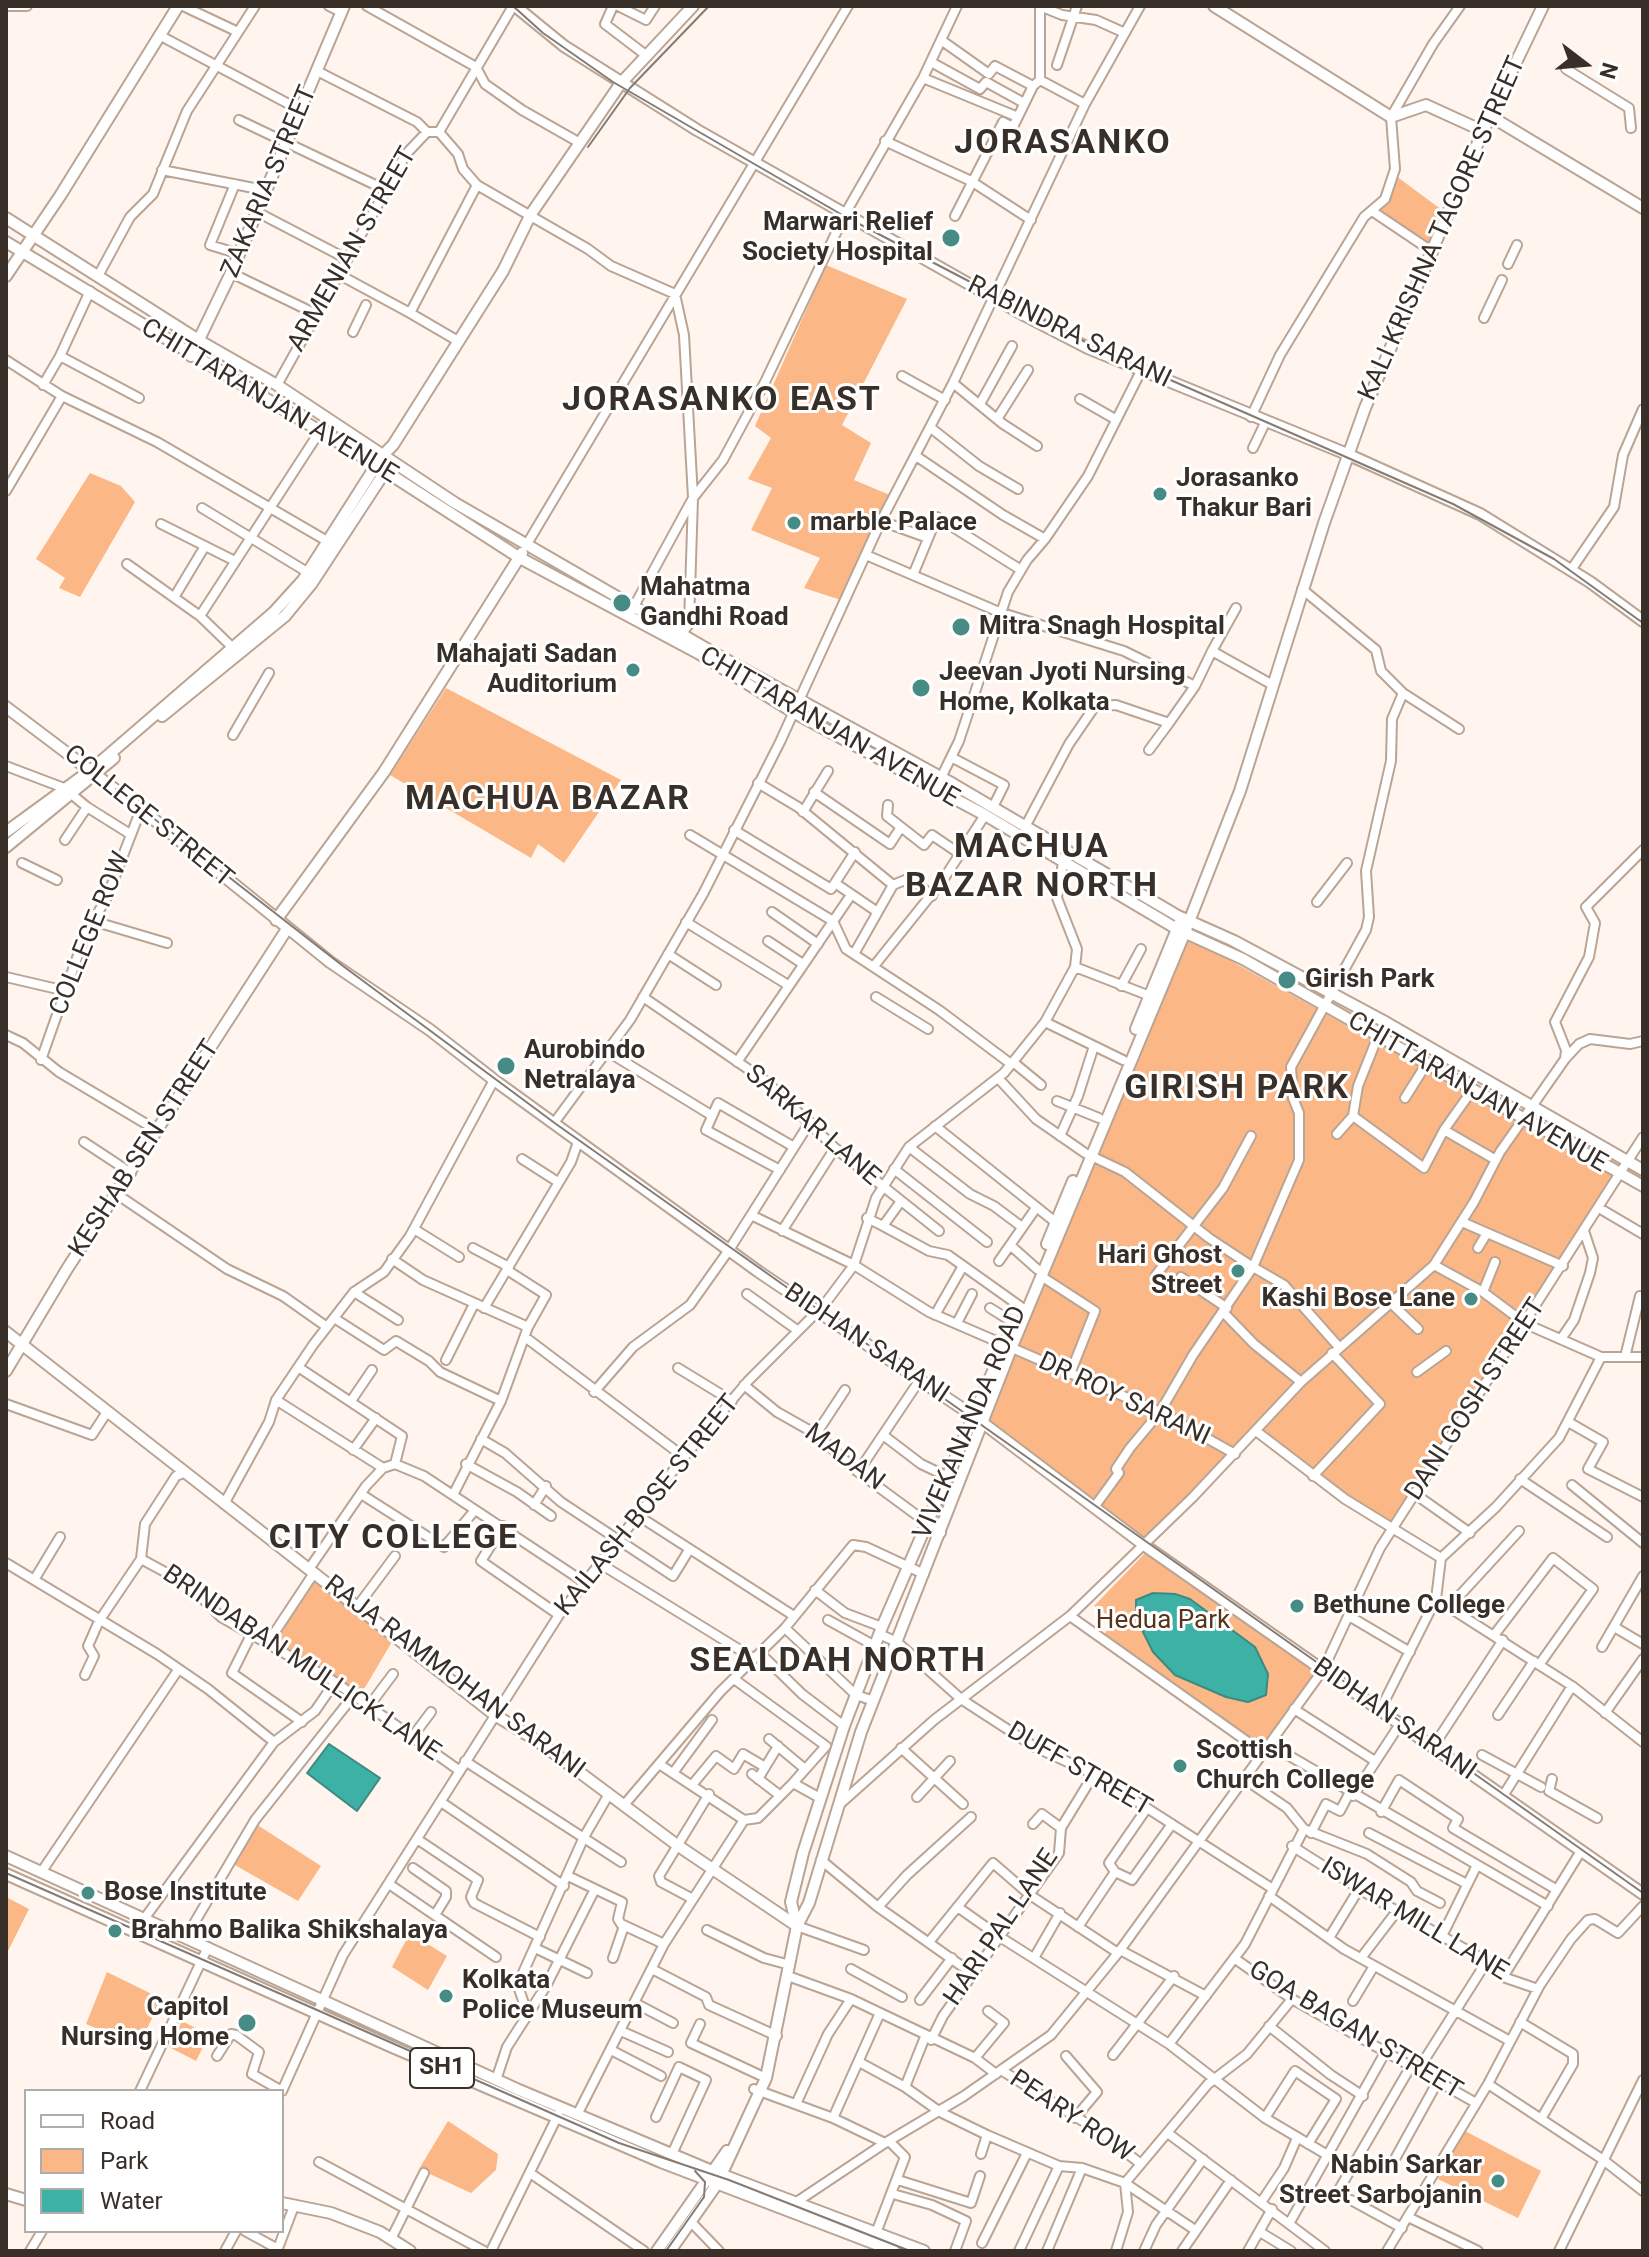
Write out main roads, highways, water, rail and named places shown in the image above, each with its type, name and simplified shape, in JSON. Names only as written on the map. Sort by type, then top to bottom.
[{"type":"main road","points":[[6,276],[159,35],[181,6]]},
{"type":"main road","name":"RABINDRA SARANI","points":[[514,6],[564,46],[754,163],[1088,348],[1347,454],[1480,514],[1571,570],[1643,621]]},
{"type":"main road","points":[[6,847],[68,792],[285,616],[312,583],[389,465],[393,445],[503,271],[531,214],[622,83],[693,6]]},
{"type":"main road","points":[[1214,6],[1391,117],[1423,105],[1483,131]]},
{"type":"main road","name":"KALI KRISHNA TAGORE STREET","points":[[1183,925],[1244,779],[1271,684],[1347,454],[1483,131],[1543,6]]},
{"type":"main road","name":"ZAKARIA STREET","points":[[191,356],[231,273],[343,9]]},
{"type":"main road","points":[[1490,116],[1643,208]]},
{"type":"main road","points":[[6,218],[200,341],[277,385],[389,465],[527,544],[631,612]]},
{"type":"main road","name":"CHITTARANJAN AVENUE","points":[[6,242],[191,356],[320,431],[389,465],[520,558],[678,638],[793,712],[935,790],[989,811],[1063,863],[1183,925],[1643,1186]]},
{"type":"main road","points":[[94,772],[274,612],[389,465]]},
{"type":"main road","points":[[278,918],[384,772],[527,544]]},
{"type":"main road","points":[[678,638],[942,777],[989,811],[1025,827],[1183,925],[1234,941],[1332,993],[1643,1170]]},
{"type":"main road","name":"COLLEGE STREET","points":[[6,707],[141,809],[278,918],[287,929]]},
{"type":"main road","points":[[6,832],[68,792]]},
{"type":"main road","name":"VIVEKANANDA ROAD","points":[[1088,1154],[1123,1060],[1183,925]]},
{"type":"main road","name":"VIVEKANANDA ROAD","points":[[670,2251],[713,2184],[763,2077],[777,2036],[797,1926],[809,1903],[836,1807],[874,1701],[942,1534],[979,1420],[1183,925]]},
{"type":"main road","name":"BIDHAN SARANI","points":[[287,929],[729,1250],[979,1420],[1144,1545],[1643,1894]]},
{"type":"main road","name":"KESHAB SEN STREET","points":[[6,1371],[67,1269],[118,1195],[287,929]]},
{"type":"main road","name":"VIVEKANANDA ROAD","points":[[1008,1348],[1014,1323],[1039,1272]]},
{"type":"main road","name":"RAJA RAMMOHAN SARANI","points":[[6,1332],[495,1715],[797,1926]]},
{"type":"main road","name":"VIVEKANANDA ROAD","points":[[797,1926],[791,1902],[844,1726],[946,1476],[979,1420]]},
{"type":"main road","name":"SH1","points":[[6,1856],[262,1971],[318,2006],[694,2169]]},
{"type":"main road","name":"SH1","points":[[6,1874],[199,1960],[496,2080],[559,2112],[578,2113],[672,2154],[713,2184],[894,2251]]},
{"type":"main road","name":"VIVEKANANDA ROAD","points":[[657,2251],[713,2184]]},
{"type":"main road","name":"SH1","points":[[713,2184],[796,2202],[924,2251]]},
{"type":"main road","points":[[284,2204],[331,2213],[391,2239],[410,2251]]},
{"type":"water","points":[[1153,1593],[1175,1594],[1190,1599],[1255,1647],[1268,1674],[1266,1695],[1248,1702],[1226,1697],[1175,1675],[1153,1652],[1136,1618],[1136,1600]]},
{"type":"water","points":[[329,1744],[380,1778],[357,1811],[307,1773]]},
{"type":"tram line","points":[[513,6],[543,33],[613,82],[844,216],[1093,346],[1453,504],[1554,559],[1643,623]]},
{"type":"tram line","points":[[588,147],[630,88],[709,6]]},
{"type":"tram line","points":[[91,770],[97,774]]},
{"type":"tram line","points":[[116,789],[343,966],[556,1124],[1643,1893]]},
{"type":"tram line","points":[[6,1873],[619,2143],[729,2180],[910,2251]]},
{"type":"tram line","points":[[666,2251],[704,2197],[705,2182],[695,2171]]},
{"type":"place","name":"Marwari Relief Society Hospital","points":[[951,238]]},
{"type":"place","name":"Jorasanko Thakur Bari","points":[[1160,494]]},
{"type":"place","name":"marble Palace","points":[[794,523]]},
{"type":"place","name":"Mahatma Gandhi Road","points":[[622,603]]},
{"type":"place","name":"Mitra Snagh Hospital","points":[[961,627]]},
{"type":"place","name":"Mahajati Sadan Auditorium","points":[[633,670]]},
{"type":"place","name":"Jeevan Jyoti Nursing Home, Kolkata","points":[[921,688]]},
{"type":"place","name":"Girish Park","points":[[1287,980]]},
{"type":"place","name":"Aurobindo Netralaya","points":[[506,1066]]},
{"type":"place","name":"Hari Ghost Street","points":[[1238,1271]]},
{"type":"place","name":"Kashi Bose Lane","points":[[1471,1299]]},
{"type":"place","name":"Bethune College","points":[[1297,1606]]},
{"type":"place","name":"Scottish Church College","points":[[1180,1766]]},
{"type":"place","name":"Bose Institute","points":[[88,1893]]},
{"type":"place","name":"Brahmo Balika Shikshalaya","points":[[115,1931]]},
{"type":"place","name":"Kolkata Police Museum","points":[[446,1996]]},
{"type":"place","name":"Capitol Nursing Home","points":[[247,2023]]},
{"type":"place","name":"Nabin Sarkar Street Sarbojanin","points":[[1498,2181]]},
{"type":"district","name":"JORASANKO","points":[[1063,144]]},
{"type":"district","name":"JORASANKO EAST","points":[[722,401]]},
{"type":"district","name":"MACHUA BAZAR","points":[[548,800]]},
{"type":"district","name":"MACHUA BAZAR NORTH","points":[[1032,868]]},
{"type":"district","name":"GIRISH PARK","points":[[1237,1089]]},
{"type":"district","name":"CITY COLLEGE","points":[[394,1539]]},
{"type":"district","name":"SEALDAH NORTH","points":[[838,1662]]},
{"type":"park label","name":"Hedua Park","points":[[1163,1621]]}]
